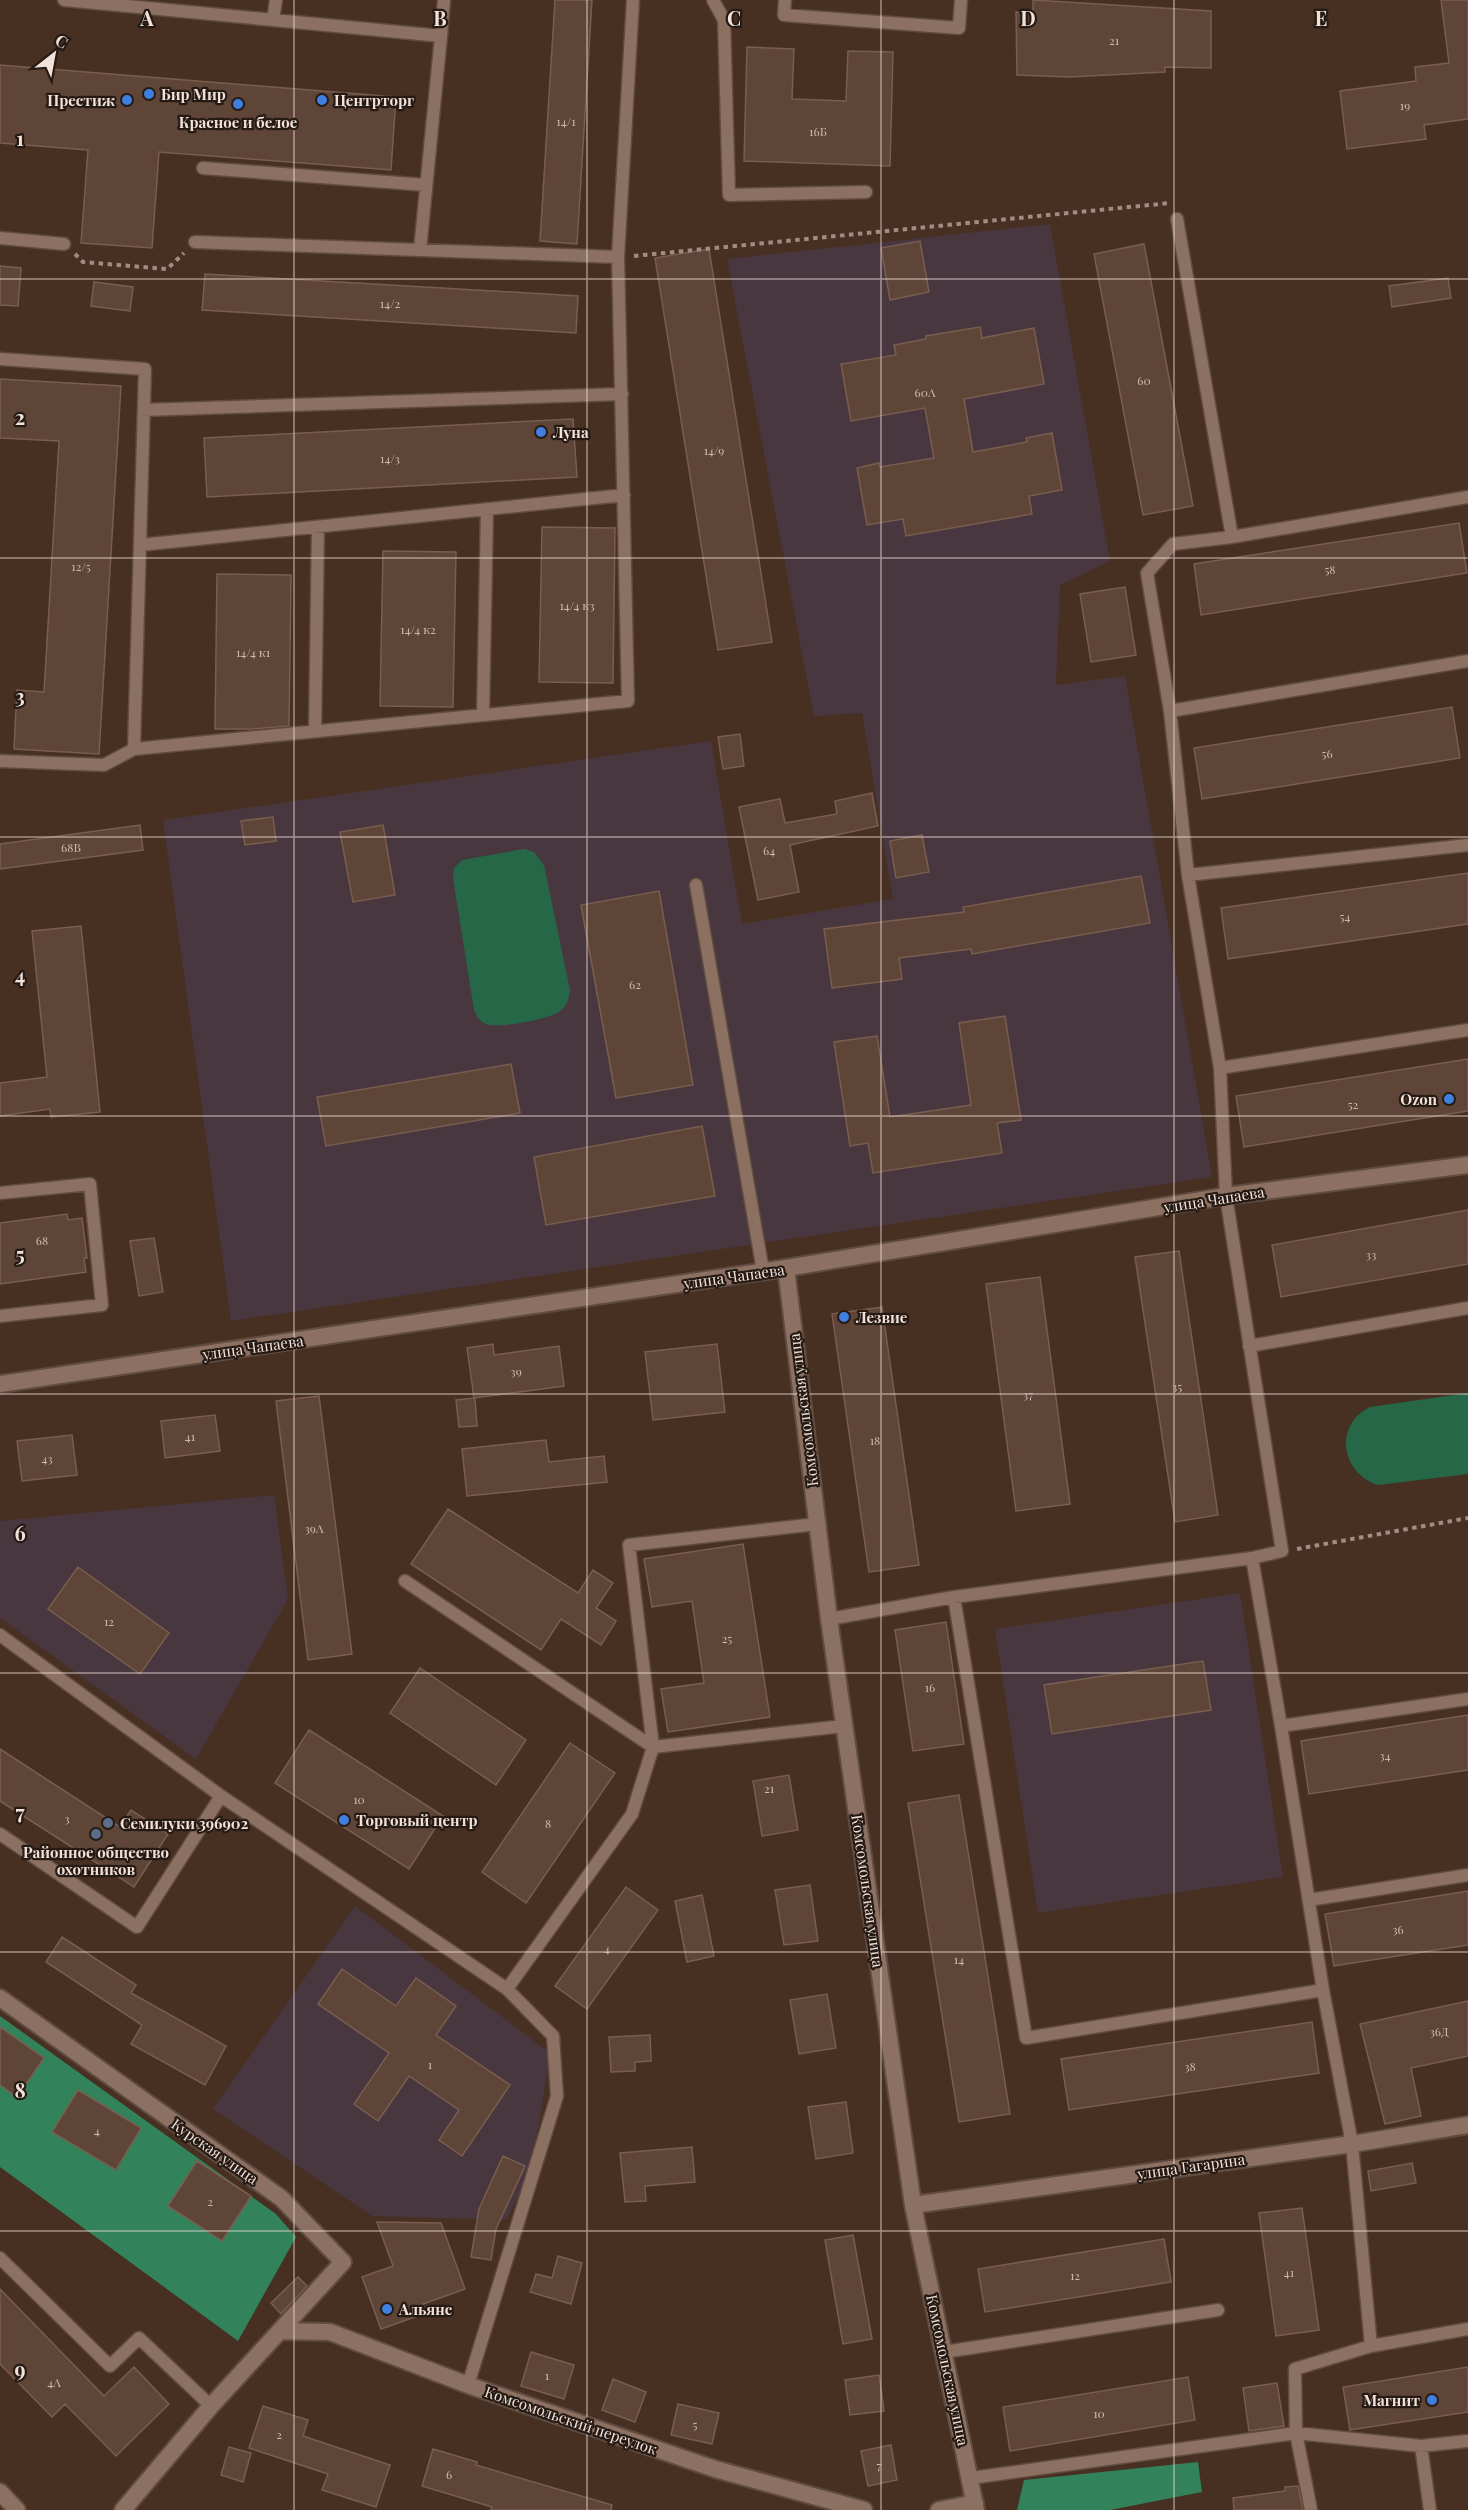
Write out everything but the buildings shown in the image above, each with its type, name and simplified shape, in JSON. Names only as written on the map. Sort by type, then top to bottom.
[{"type":"street","name":"улица Чапаева","points":[[0,1384],[786,1268],[1226,1196],[1468,1165]]},
{"type":"street","name":"Комсомольская улица","points":[[786,1268],[829,1619],[913,2205],[976,2506]]},
{"type":"street","name":"Курская улица","points":[[0,1998],[281,2198],[343,2262],[280,2331]]},
{"type":"street","name":"улица Гагарина","points":[[913,2205],[1352,2144],[1468,2125]]},
{"type":"street","name":"Комсомольский переулок","points":[[280,2331],[330,2332],[468,2385],[714,2469],[864,2510]]},
{"type":"street","points":[[123,2510],[211,2406],[280,2331]]},
{"type":"street","points":[[0,2492],[17,2510]]},
{"type":"street","points":[[939,2510],[976,2506]]},
{"type":"lane","points":[[64,0],[169,5],[273,20],[441,36]]},
{"type":"lane","points":[[273,20],[276,0]]},
{"type":"lane","points":[[420,250],[444,0]]},
{"type":"lane","points":[[0,761],[104,765],[134,749],[628,701],[618,257],[633,0]]},
{"type":"lane","points":[[713,0],[724,20],[729,195],[866,192]]},
{"type":"lane","points":[[785,0],[784,15],[959,28],[961,0]]},
{"type":"lane","points":[[203,168],[426,185]]},
{"type":"lane","points":[[1177,219],[1232,537]]},
{"type":"lane","points":[[0,238],[64,244]]},
{"type":"lane","points":[[195,242],[618,257]]},
{"type":"lane","points":[[0,359],[145,369],[134,749]]},
{"type":"lane","points":[[144,410],[622,394]]},
{"type":"lane","points":[[140,545],[624,495]]},
{"type":"lane","points":[[829,1619],[954,1597],[1252,1558],[1282,1551],[1226,1196],[1220,1068],[1188,875],[1170,711],[1147,573],[1173,544],[1232,537],[1468,497]]},
{"type":"lane","points":[[483,715],[487,509]]},
{"type":"lane","points":[[315,731],[318,526]]},
{"type":"lane","points":[[1170,711],[1468,661]]},
{"type":"lane","points":[[1188,875],[1468,845]]},
{"type":"lane","points":[[696,885],[763,1271]]},
{"type":"lane","points":[[1220,1068],[1468,1030]]},
{"type":"lane","points":[[0,1193],[90,1184],[102,1305],[0,1316]]},
{"type":"lane","points":[[1249,1346],[1468,1308]]},
{"type":"lane","points":[[507,1989],[632,1814],[653,1747],[630,1545],[817,1524]]},
{"type":"lane","points":[[1252,1558],[1323,1990],[1352,2144],[1371,2346]]},
{"type":"lane","points":[[405,1581],[653,1747],[844,1726]]},
{"type":"lane","points":[[954,1597],[1026,2038],[1323,1990]]},
{"type":"lane","points":[[0,1635],[221,1796],[507,1989],[553,2036],[557,2096],[468,2385]]},
{"type":"lane","points":[[1281,1726],[1468,1699]]},
{"type":"lane","points":[[0,1834],[137,1927],[221,1796]]},
{"type":"lane","points":[[1309,1900],[1468,1875]]},
{"type":"lane","points":[[0,2258],[110,2366],[139,2338],[211,2406]]},
{"type":"lane","points":[[944,2352],[1218,2310]]},
{"type":"lane","points":[[1311,2510],[1296,2433],[1296,2369],[1371,2346],[1468,2329]]},
{"type":"lane","points":[[971,2478],[1296,2433],[1421,2446],[1468,2441]]},
{"type":"lane","points":[[1421,2446],[1430,2510]]},
{"type":"path","points":[[618,257],[1179,202]]},
{"type":"path","points":[[64,244],[83,262],[167,269],[195,242]]},
{"type":"path","points":[[1282,1551],[1468,1518]]},
{"type":"shaded area","points":[[1050,224],[1110,561],[1060,585],[1056,685],[1125,676],[1212,1177],[231,1321],[163,820],[711,741],[742,924],[893,899],[862,713],[814,716],[727,259]]},
{"type":"shaded area","points":[[274,1495],[288,1599],[196,1759],[0,1618],[0,1521]]},
{"type":"shaded area","points":[[1240,1593],[1283,1877],[1038,1913],[995,1629]]},
{"type":"shaded area","points":[[355,1906],[550,2053],[532,2168],[506,2220],[372,2216],[213,2109]]},
{"type":"green space","points":[[524,849],[534,852],[544,865],[570,993],[564,1007],[555,1014],[524,1022],[486,1024],[478,1018],[474,1010],[453,878],[454,868],[462,860]]},
{"type":"green space","points":[[1468,1393],[1468,1474],[1378,1485],[1366,1479],[1349,1460],[1346,1448],[1350,1425],[1358,1415],[1370,1407]]},
{"type":"green space","points":[[0,2016],[276,2214],[296,2237],[238,2341],[0,2167]]},
{"type":"green space","points":[[1198,2462],[1202,2492],[1110,2510],[1017,2510],[1024,2480]]},
{"type":"place","name":"Бир Мир","points":[[149,94]]},
{"type":"place","name":"Престиж","points":[[127,100]]},
{"type":"place","name":"Центрторг","points":[[322,100]]},
{"type":"place","name":"Красное и белое","points":[[238,104]]},
{"type":"place","name":"Луна","points":[[541,432]]},
{"type":"place","name":"Ozon","points":[[1449,1099]]},
{"type":"place","name":"Лезвие","points":[[844,1317]]},
{"type":"place","name":"Торговый центр","points":[[344,1820]]},
{"type":"place","name":"Семилуки 396902","points":[[108,1823]]},
{"type":"place","name":"Районное общество охотников","points":[[96,1834]]},
{"type":"place","name":"Альянс","points":[[387,2309]]},
{"type":"place","name":"Магнит","points":[[1432,2400]]}]
